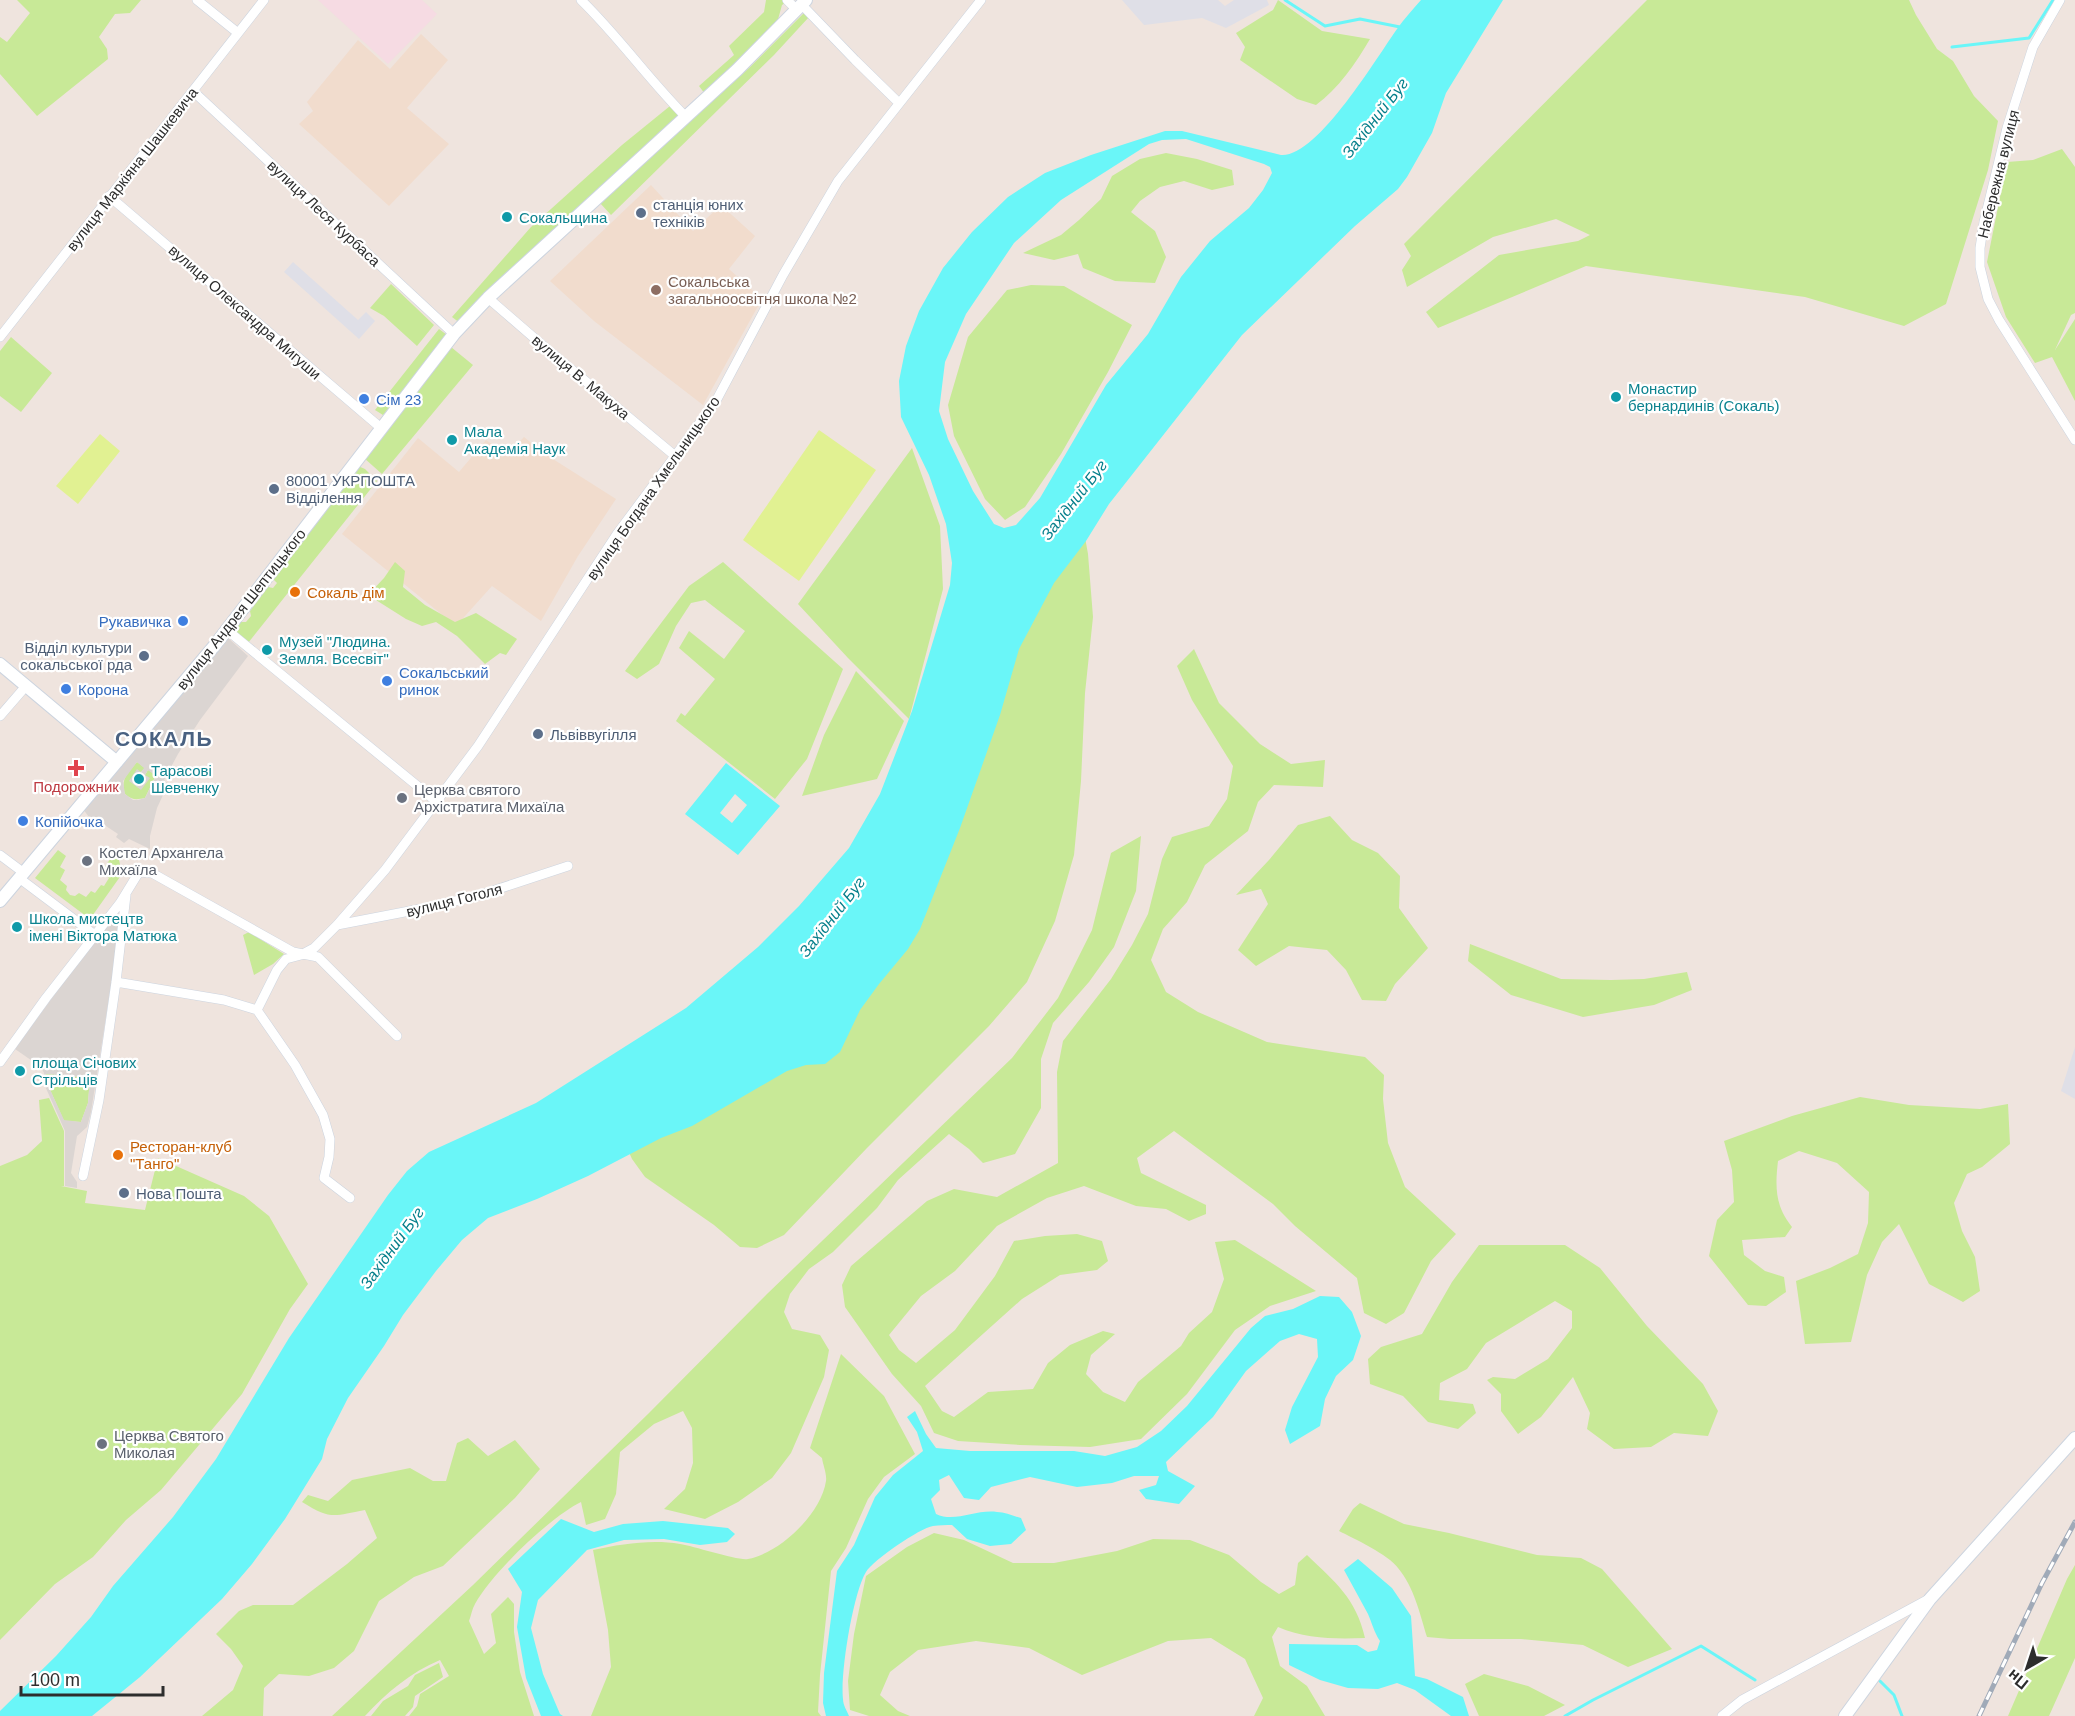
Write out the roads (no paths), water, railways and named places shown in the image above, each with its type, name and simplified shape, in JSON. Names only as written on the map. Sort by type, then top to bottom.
[{"type":"street","points":[[198,0],[238,33]]},
{"type":"street","name":"вулиця Маркіяна Шашкевича","points":[[0,337],[264,0]]},
{"type":"street","points":[[581,0],[686,117]]},
{"type":"street","points":[[787,0],[802,5],[899,103]]},
{"type":"street","name":"вулиця Богдана Хмельницького","points":[[257,1010],[277,970],[286,959],[314,948],[337,925],[386,870],[478,746],[617,534],[716,401],[783,275],[838,181],[981,0]]},
{"type":"street","name":"Набережна вулиця","points":[[2060,0],[2033,47],[2007,128],[1984,222],[1980,267],[1988,298],[1999,320],[2075,440]]},
{"type":"street","name":"вулиця Андрея Шептицького","points":[[0,901],[227,630],[454,334],[488,298],[686,117],[802,5]]},
{"type":"street","name":"вулиця Леся Курбаса","points":[[194,92],[454,334]]},
{"type":"street","name":"вулиця Олександра Мигуши","points":[[109,196],[381,428]]},
{"type":"street","name":"вулиця В. Макуха","points":[[488,298],[674,455]]},
{"type":"street","points":[[227,630],[437,802]]},
{"type":"street","points":[[0,664],[117,762]]},
{"type":"street","points":[[0,716],[26,686]]},
{"type":"street","points":[[0,855],[95,935]]},
{"type":"street","name":"вулиця Гоголя","points":[[337,925],[477,896],[568,866]]},
{"type":"street","points":[[83,1176],[99,1100],[126,895],[129,886],[139,872],[152,873],[301,955],[318,957],[397,1036]]},
{"type":"street","points":[[0,1062],[46,998],[126,895]]},
{"type":"street","points":[[116,982],[224,1000],[257,1010],[295,1065],[323,1115],[330,1139],[324,1178],[350,1197]]},
{"type":"street","points":[[1845,1716],[1930,1599],[2075,1438]]},
{"type":"street","points":[[1722,1716],[1742,1700],[1930,1599]]},
{"type":"water","name":"Західний Буг","points":[[1421,0],[1503,0],[1446,93],[1432,133],[1398,189],[1355,226],[1242,335],[1109,504],[1086,541],[1054,583],[1019,649],[1000,715],[960,828],[920,929],[908,949],[860,1010],[840,1052],[825,1064],[806,1065],[787,1071],[692,1126],[661,1138],[588,1176],[537,1199],[488,1218],[462,1240],[403,1315],[348,1398],[327,1439],[322,1459],[285,1519],[252,1564],[222,1599],[140,1677],[92,1716],[0,1716],[0,1711],[56,1656],[91,1617],[113,1586],[173,1517],[216,1459],[289,1338],[407,1171],[429,1152],[536,1103],[686,1008],[758,947],[799,906],[849,848],[880,794],[912,711],[950,585],[952,563],[946,524],[929,475],[901,417],[899,381],[906,346],[919,311],[943,268],[972,232],[1008,197],[1045,173],[1165,131],[1182,131],[1281,155],[1296,152],[1312,141],[1345,104],[1400,25]],"holes":[[[1186,139],[1270,167],[1272,173],[1263,190],[1249,208],[1210,241],[1181,277],[1148,334],[1106,385],[1040,498],[1016,525],[1004,528],[994,524],[973,491],[948,439],[939,411],[945,362],[966,314],[1014,243],[1061,200],[1149,144],[1162,140]]]},
{"type":"water","points":[[726,763],[780,806],[738,855],[685,814]],"holes":[[[735,794],[747,805],[732,823],[720,813]]]},
{"type":"water","points":[[1320,1296],[1339,1297],[1352,1312],[1361,1336],[1353,1360],[1336,1376],[1325,1399],[1320,1426],[1290,1444],[1285,1430],[1292,1407],[1318,1357],[1317,1339],[1299,1334],[1280,1341],[1246,1371],[1213,1417],[1166,1462],[1168,1471],[1195,1486],[1179,1504],[1146,1499],[1139,1490],[1156,1485],[1159,1476],[1134,1476],[1112,1483],[1077,1487],[1030,1477],[991,1487],[979,1500],[964,1498],[949,1475],[939,1480],[940,1490],[931,1499],[936,1514],[958,1517],[981,1512],[1003,1513],[1021,1518],[1026,1530],[1011,1544],[990,1546],[967,1539],[952,1525],[933,1526],[908,1538],[870,1567],[861,1582],[856,1597],[843,1672],[843,1699],[849,1716],[826,1716],[823,1703],[824,1673],[837,1571],[854,1545],[875,1497],[893,1475],[923,1451],[917,1432],[907,1417],[915,1411],[936,1448],[970,1451],[1074,1451],[1105,1456],[1137,1447],[1161,1431],[1187,1406],[1251,1328],[1265,1316],[1293,1309]]},
{"type":"water","points":[[561,1519],[594,1532],[623,1524],[663,1521],[728,1528],[735,1534],[727,1542],[700,1545],[664,1539],[624,1540],[587,1550],[538,1600],[531,1628],[543,1674],[560,1714],[563,1716],[541,1716],[526,1678],[517,1627],[522,1592],[508,1569]]},
{"type":"water","points":[[1358,1559],[1392,1588],[1411,1616],[1415,1676],[1427,1679],[1463,1697],[1469,1716],[1451,1716],[1415,1690],[1397,1683],[1378,1689],[1348,1688],[1320,1680],[1289,1665],[1289,1644],[1357,1645],[1368,1652],[1377,1650],[1380,1641],[1344,1570]]},
{"type":"waterway","points":[[1285,0],[1325,26],[1360,19],[1400,27]]},
{"type":"waterway","points":[[1952,47],[2029,38],[2053,0]]},
{"type":"waterway","points":[[1565,1716],[1701,1646],[1755,1680]]},
{"type":"waterway","points":[[1880,1681],[1894,1695],[1902,1716]]},
{"type":"railway","points":[[1979,1716],[2042,1583],[2075,1522]]},
{"type":"place","name":"станція юних техніків","points":[[641,213]]},
{"type":"place","name":"Сокальщина","points":[[507,217]]},
{"type":"place","name":"Сокальська загальноосвітня школа №2","points":[[656,290]]},
{"type":"place","name":"Монастир бернардинів (Сокаль)","points":[[1616,397]]},
{"type":"place","name":"Сім 23","points":[[364,399]]},
{"type":"place","name":"Мала Академія Наук","points":[[452,440]]},
{"type":"place","name":"80001 УКРПОШТА Відділення","points":[[274,489]]},
{"type":"place","name":"Сокаль дім","points":[[295,592]]},
{"type":"place","name":"Рукавичка","points":[[183,621]]},
{"type":"place","name":"Музей \"Людина. Земля. Всесвіт\"","points":[[267,650]]},
{"type":"place","name":"Відділ культури сокальської рда","points":[[144,656]]},
{"type":"place","name":"Сокальський ринок","points":[[387,681]]},
{"type":"place","name":"Корона","points":[[66,689]]},
{"type":"place","name":"Львіввугілля","points":[[538,734]]},
{"type":"place","name":"Подорожник","points":[[76,768]]},
{"type":"place","name":"Тарасові Шевченку","points":[[139,779]]},
{"type":"place","name":"Церква святого Архістратига Михаїла","points":[[402,798]]},
{"type":"place","name":"Копійочка","points":[[23,821]]},
{"type":"place","name":"Костел Архангела Михаїла","points":[[87,861]]},
{"type":"place","name":"Школа мистецтв імені Віктора Матюка","points":[[17,927]]},
{"type":"place","name":"площа Січових Стрільців","points":[[20,1071]]},
{"type":"place","name":"Ресторан-клуб \"Танго\"","points":[[118,1155]]},
{"type":"place","name":"Нова Пошта","points":[[124,1193]]},
{"type":"place","name":"Церква Святого Миколая","points":[[102,1444]]},
{"type":"district","name":"СОКАЛЬ","points":[[164,738]]}]
